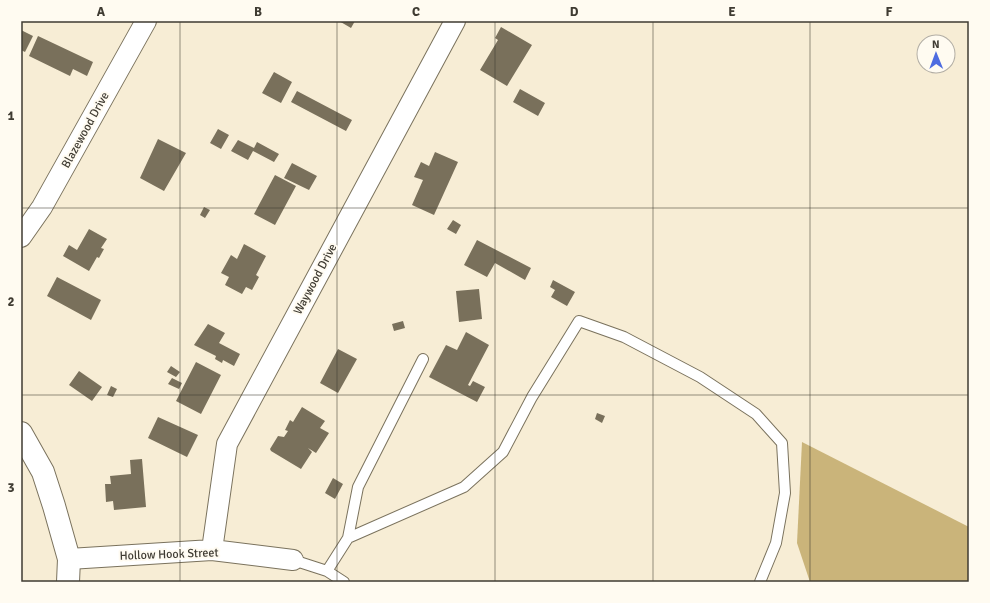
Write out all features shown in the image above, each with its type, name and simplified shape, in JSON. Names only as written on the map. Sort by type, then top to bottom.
[{"type":"street","name":"Blazewood Drive","points":[[21,237],[42,207],[146,21]]},
{"type":"street","name":"Waywood Drive","points":[[212,550],[227,444],[455,21]]},
{"type":"street","points":[[21,433],[42,472],[69,559],[68,582]]},
{"type":"street","name":"Hollow Hook Street","points":[[69,559],[212,550],[293,560]]},
{"type":"lane","points":[[348,538],[464,487],[503,452],[532,397],[579,321],[624,337],[700,377],[756,414],[782,443],[785,493],[776,543],[760,582]]},
{"type":"lane","points":[[327,571],[348,538],[358,488],[423,359]]},
{"type":"lane","points":[[293,560],[327,571],[344,582]]},
{"type":"shaded area","points":[[802,442],[969,527],[969,582],[810,582],[797,543]]},
{"type":"building","points":[[339,21],[355,21],[351,28]]},
{"type":"building","points":[[501,27],[532,45],[507,86],[480,70],[498,40],[495,38]]},
{"type":"building","points":[[21,30],[33,36],[25,52],[21,50]]},
{"type":"building","points":[[38,36],[93,62],[87,76],[73,69],[70,76],[29,56]]},
{"type":"building","points":[[274,72],[292,82],[281,103],[262,93]]},
{"type":"building","points":[[520,89],[545,103],[538,116],[513,102]]},
{"type":"building","points":[[297,91],[352,120],[346,131],[291,102]]},
{"type":"building","points":[[218,129],[229,135],[221,149],[210,143]]},
{"type":"building","points":[[158,139],[186,153],[164,191],[140,178]]},
{"type":"building","points":[[238,140],[254,148],[257,142],[279,154],[274,162],[253,151],[248,160],[231,151]]},
{"type":"building","points":[[435,152],[458,162],[434,215],[412,205],[423,180],[414,177],[421,162],[429,166]]},
{"type":"building","points":[[292,163],[317,176],[309,190],[284,178]]},
{"type":"building","points":[[275,175],[296,186],[275,225],[254,214]]},
{"type":"building","points":[[204,207],[210,210],[205,218],[200,215]]},
{"type":"building","points":[[453,220],[461,225],[456,234],[447,229]]},
{"type":"building","points":[[89,229],[107,239],[101,248],[104,249],[99,258],[97,257],[89,271],[63,256],[69,245],[77,250]]},
{"type":"building","points":[[477,240],[531,268],[525,280],[495,263],[487,277],[464,265]]},
{"type":"building","points":[[244,244],[266,256],[256,275],[259,277],[252,290],[246,287],[242,294],[225,285],[229,277],[221,273],[231,255],[237,259]]},
{"type":"building","points":[[57,277],[101,300],[91,320],[47,296]]},
{"type":"building","points":[[553,280],[575,292],[567,306],[551,297],[555,290],[550,287]]},
{"type":"building","points":[[479,289],[482,319],[459,322],[456,291]]},
{"type":"building","points":[[403,321],[405,328],[394,331],[392,324]]},
{"type":"building","points":[[208,324],[225,333],[219,343],[240,354],[234,366],[223,360],[222,363],[215,359],[216,356],[194,345]]},
{"type":"building","points":[[466,332],[489,345],[468,385],[470,386],[473,381],[485,387],[477,402],[429,377],[446,345],[457,350]]},
{"type":"building","points":[[338,349],[357,359],[338,393],[320,383]]},
{"type":"building","points":[[196,362],[221,375],[201,414],[176,401]]},
{"type":"building","points":[[171,366],[180,372],[176,377],[167,372]]},
{"type":"building","points":[[79,371],[102,387],[92,401],[69,385]]},
{"type":"building","points":[[172,378],[182,383],[179,389],[168,384]]},
{"type":"building","points":[[111,386],[117,389],[113,397],[107,395]]},
{"type":"building","points":[[302,407],[325,421],[320,428],[329,433],[316,453],[308,448],[312,452],[301,469],[270,449],[278,436],[284,437],[288,431],[285,430],[290,420],[293,422]]},
{"type":"building","points":[[597,413],[605,416],[602,423],[595,419]]},
{"type":"building","points":[[158,417],[198,435],[187,457],[148,438]]},
{"type":"building","points":[[142,459],[146,507],[114,510],[113,501],[106,502],[105,484],[111,484],[110,476],[131,474],[130,460]]},
{"type":"building","points":[[333,478],[343,484],[335,499],[325,493]]}]
